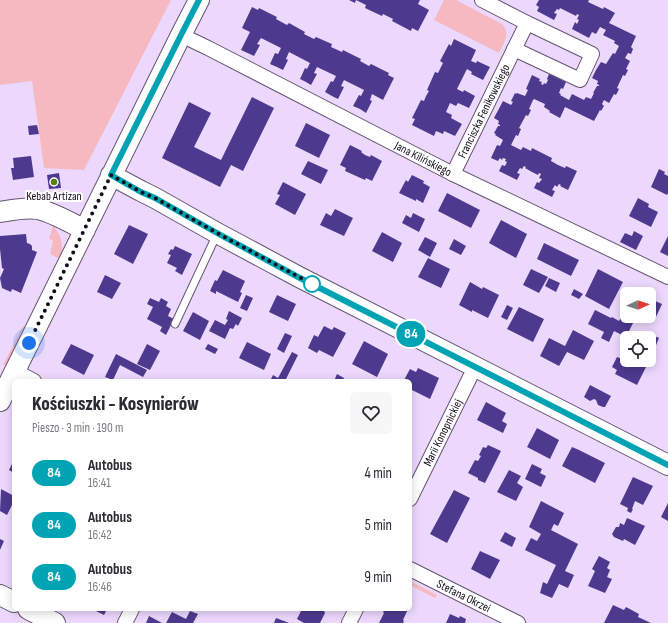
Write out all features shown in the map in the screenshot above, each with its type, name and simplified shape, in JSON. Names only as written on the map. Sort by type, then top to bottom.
[{"type":"street","points":[[0,401],[199,0]]},
{"type":"street","points":[[482,0],[592,54],[580,80],[514,49]]},
{"type":"street","name":"Franciszka Fenikowskiego","points":[[453,174],[527,23]]},
{"type":"street","name":"Jana Kilińskiego","points":[[181,35],[453,174],[668,277]]},
{"type":"street","points":[[111,175],[298,277],[668,464]]},
{"type":"street","points":[[0,212],[38,209],[50,213],[85,230]]},
{"type":"street","name":"Marii Konopnickiej","points":[[412,495],[475,367]]},
{"type":"street","points":[[15,371],[30,379]]},
{"type":"street","name":"Stefana Okrzei","points":[[412,570],[518,623]]},
{"type":"street","points":[[0,595],[12,601]]},
{"type":"street","points":[[32,611],[55,623]]},
{"type":"street","points":[[125,623],[131,611]]},
{"type":"street","points":[[349,623],[355,611]]},
{"type":"lane","points":[[175,324],[217,233]]},
{"type":"shaded area","points":[[0,0],[171,0],[84,170],[44,168],[32,81],[0,85]]},
{"type":"shaded area","points":[[444,0],[456,0],[502,24],[506,31],[506,38],[499,53],[434,20]]},
{"type":"shaded area","points":[[53,226],[60,237],[62,245],[60,259],[50,254],[53,240],[49,239]]},
{"type":"shaded area","points":[[23,326],[28,326],[8,365],[3,365]]},
{"type":"shaded area","points":[[412,582],[437,595],[435,598],[412,586]]},
{"type":"building","points":[[349,0],[356,0],[355,3]]},
{"type":"building","points":[[356,0],[420,0],[418,4],[429,10],[418,31],[412,28],[411,31],[392,21],[393,19],[383,14],[382,16],[365,8],[366,5]]},
{"type":"building","points":[[539,0],[589,0],[588,2],[603,9],[604,7],[615,13],[609,23],[636,36],[631,47],[633,49],[631,54],[628,53],[625,58],[630,61],[626,69],[628,70],[625,76],[623,75],[617,88],[619,89],[609,103],[604,100],[602,104],[604,106],[594,121],[565,107],[560,118],[549,112],[550,111],[544,107],[545,104],[534,99],[533,100],[529,109],[531,110],[528,116],[526,115],[519,128],[521,129],[518,136],[516,135],[511,145],[521,150],[523,147],[531,151],[532,148],[552,158],[551,161],[558,165],[565,168],[566,166],[577,171],[568,190],[559,184],[557,187],[555,185],[552,190],[555,191],[552,197],[534,188],[537,182],[539,183],[542,179],[539,178],[541,174],[539,173],[538,175],[524,166],[522,169],[520,168],[517,173],[520,174],[517,180],[499,171],[502,165],[505,166],[507,162],[505,161],[506,159],[503,158],[502,160],[500,158],[498,161],[491,158],[497,145],[500,146],[503,140],[494,133],[500,125],[498,124],[499,121],[494,118],[503,101],[511,105],[513,102],[511,101],[515,93],[525,96],[528,90],[526,89],[532,75],[540,79],[539,81],[542,82],[541,84],[543,85],[544,83],[546,84],[549,74],[566,82],[563,89],[561,88],[559,93],[569,100],[572,94],[584,100],[586,97],[591,99],[597,86],[599,86],[597,84],[598,81],[592,78],[596,70],[601,62],[606,64],[613,53],[615,54],[619,46],[614,43],[615,41],[603,35],[606,30],[600,27],[596,34],[592,32],[589,38],[572,29],[575,22],[577,24],[579,20],[577,19],[579,15],[577,14],[576,16],[560,8],[554,13],[557,14],[554,20],[537,11],[539,7],[536,5]]},
{"type":"building","points":[[252,7],[258,10],[259,8],[277,17],[276,19],[287,25],[289,23],[314,39],[316,37],[332,44],[331,47],[342,52],[343,50],[361,59],[360,61],[369,66],[371,64],[389,73],[388,75],[394,78],[383,100],[372,94],[370,100],[372,101],[366,113],[353,106],[359,95],[361,96],[364,90],[344,80],[341,86],[344,87],[338,99],[332,96],[325,92],[331,81],[333,82],[336,76],[317,67],[314,73],[317,74],[311,85],[300,79],[305,68],[307,69],[310,63],[289,52],[286,59],[288,60],[283,70],[270,64],[275,53],[278,54],[281,48],[261,38],[257,44],[260,45],[254,56],[241,50],[250,32],[242,28]]},
{"type":"building","points":[[454,39],[476,50],[471,61],[476,63],[477,61],[490,67],[483,80],[471,74],[472,72],[467,69],[457,89],[463,92],[464,90],[475,96],[469,108],[458,103],[456,106],[450,103],[446,112],[452,115],[451,118],[462,124],[455,136],[444,131],[443,134],[436,131],[434,136],[412,125],[415,119],[412,118],[421,100],[424,101],[435,72],[438,73],[443,63],[440,61],[449,44],[451,46]]},
{"type":"building","points":[[252,97],[274,108],[243,171],[231,165],[220,187],[162,158],[189,102],[211,113],[194,147],[221,160]]},
{"type":"building","points":[[306,123],[330,135],[319,158],[295,146]]},
{"type":"building","points":[[37,125],[39,134],[29,135],[28,126]]},
{"type":"building","points":[[350,145],[362,151],[361,152],[365,155],[370,157],[371,155],[382,161],[372,181],[366,178],[365,180],[345,171],[346,168],[340,165]]},
{"type":"building","points":[[31,156],[34,177],[13,180],[11,168],[14,168],[13,158]]},
{"type":"building","points":[[308,161],[328,170],[321,184],[301,174]]},
{"type":"building","points":[[659,169],[665,172],[664,174],[668,176],[667,195],[651,187]]},
{"type":"building","points":[[59,173],[61,188],[49,189],[47,175]]},
{"type":"building","points":[[412,175],[424,181],[423,183],[430,187],[423,203],[399,193],[406,180],[408,182]]},
{"type":"building","points":[[283,182],[306,194],[295,215],[275,204],[280,195],[277,194]]},
{"type":"building","points":[[447,193],[480,210],[471,228],[438,211]]},
{"type":"building","points":[[638,198],[649,204],[648,207],[658,212],[651,227],[629,216]]},
{"type":"building","points":[[335,209],[353,218],[344,236],[320,225],[326,213],[331,216]]},
{"type":"building","points":[[413,213],[425,219],[419,232],[402,223],[406,215],[411,218]]},
{"type":"building","points":[[501,220],[527,234],[516,258],[489,243]]},
{"type":"building","points":[[129,225],[148,234],[133,264],[114,254]]},
{"type":"building","points":[[634,231],[643,236],[636,250],[620,242],[625,233],[632,236]]},
{"type":"building","points":[[382,232],[402,243],[393,262],[372,251]]},
{"type":"building","points":[[26,234],[27,243],[32,246],[32,250],[37,252],[21,293],[12,289],[11,292],[2,288],[0,278],[4,269],[2,268],[0,236]]},
{"type":"building","points":[[668,236],[668,256],[660,252]]},
{"type":"building","points":[[425,237],[437,243],[430,257],[418,250]]},
{"type":"building","points":[[454,239],[466,246],[461,255],[449,249]]},
{"type":"building","points":[[544,243],[579,260],[571,276],[537,259]]},
{"type":"building","points":[[175,246],[192,254],[182,275],[175,271],[177,268],[167,263],[171,255],[168,254]]},
{"type":"building","points":[[428,258],[450,269],[441,288],[418,277]]},
{"type":"building","points":[[531,269],[548,277],[539,293],[523,285]]},
{"type":"building","points":[[598,269],[623,282],[609,309],[585,296]]},
{"type":"building","points":[[223,270],[245,281],[240,292],[242,293],[238,302],[216,291],[216,294],[210,291],[215,280],[217,281]]},
{"type":"building","points":[[105,275],[121,283],[112,299],[97,292]]},
{"type":"building","points":[[549,278],[560,283],[556,292],[545,286]]},
{"type":"building","points":[[470,282],[482,289],[483,287],[499,295],[488,318],[459,305]]},
{"type":"building","points":[[574,289],[583,294],[579,299],[571,295]]},
{"type":"building","points":[[246,295],[253,298],[247,311],[240,308]]},
{"type":"building","points":[[277,295],[296,304],[288,321],[269,312]]},
{"type":"building","points":[[150,298],[159,302],[161,298],[168,302],[166,306],[171,309],[168,316],[174,319],[166,335],[160,331],[162,327],[147,319],[153,307],[147,304]]},
{"type":"building","points":[[656,301],[662,304],[656,317]]},
{"type":"building","points":[[507,305],[513,308],[507,320],[501,317]]},
{"type":"building","points":[[519,307],[544,319],[533,342],[507,329]]},
{"type":"building","points":[[595,310],[619,321],[620,319],[620,323],[633,323],[629,331],[620,331],[620,334],[614,331],[609,342],[601,338],[604,332],[588,324]]},
{"type":"building","points":[[229,311],[242,318],[238,326],[236,324],[233,329],[230,328],[225,339],[209,331],[215,320],[225,325],[228,320],[226,319]]},
{"type":"building","points":[[193,312],[209,321],[200,340],[183,331]]},
{"type":"building","points":[[324,326],[332,330],[334,327],[346,333],[333,357],[319,350],[317,353],[308,348],[314,335],[318,337]]},
{"type":"building","points":[[573,330],[594,341],[584,360],[567,352],[559,366],[540,356],[549,338],[565,346]]},
{"type":"building","points":[[285,333],[292,336],[284,353],[277,349]]},
{"type":"building","points":[[656,337],[659,338],[656,345]]},
{"type":"building","points":[[364,341],[388,354],[377,377],[352,364]]},
{"type":"building","points":[[247,342],[271,354],[264,370],[239,358]]},
{"type":"building","points":[[71,344],[94,355],[84,375],[61,363]]},
{"type":"building","points":[[147,344],[160,351],[150,370],[137,364]]},
{"type":"building","points":[[208,344],[218,349],[215,354],[205,349]]},
{"type":"building","points":[[292,352],[298,355],[286,379],[271,379],[273,375],[278,378]]},
{"type":"building","points":[[116,354],[147,370],[143,377],[120,365],[113,379],[105,377]]},
{"type":"building","points":[[617,357],[620,358],[620,367],[646,367],[637,385],[615,374],[617,370],[612,367]]},
{"type":"building","points":[[418,368],[439,378],[430,399],[412,390],[412,379],[405,379],[410,369],[416,372]]},
{"type":"building","points":[[337,374],[344,378],[344,379],[335,379]]},
{"type":"building","points":[[590,385],[611,396],[605,407],[598,405],[594,399],[590,401],[584,397]]},
{"type":"building","points":[[486,402],[506,413],[502,421],[507,424],[503,433],[477,420]]},
{"type":"building","points":[[537,428],[559,440],[550,459],[527,447]]},
{"type":"building","points":[[488,445],[501,451],[485,483],[468,473],[475,460],[478,461],[481,456],[479,455],[483,447],[486,448]]},
{"type":"building","points":[[572,447],[605,463],[595,483],[562,466]]},
{"type":"building","points":[[12,464],[12,472],[9,470]]},
{"type":"building","points":[[532,464],[542,469],[540,473],[546,476],[541,487],[525,479]]},
{"type":"building","points":[[509,470],[521,476],[517,483],[523,487],[516,501],[497,492]]},
{"type":"building","points":[[633,477],[653,486],[643,505],[635,501],[631,513],[627,511],[628,508],[620,504]]},
{"type":"building","points":[[1,489],[12,495],[12,505],[7,515],[0,511]]},
{"type":"building","points":[[454,490],[470,498],[447,543],[430,534]]},
{"type":"building","points":[[541,501],[564,513],[558,526],[554,524],[551,530],[578,544],[565,571],[574,575],[568,588],[559,584],[552,598],[540,593],[543,582],[547,584],[556,565],[525,550],[531,538],[537,541],[541,534],[529,527]]},
{"type":"building","points":[[668,503],[668,521],[661,517]]},
{"type":"building","points":[[627,518],[645,526],[635,545],[624,539],[623,541],[614,537],[612,534],[616,527],[619,527],[620,523],[624,525]]},
{"type":"building","points":[[505,532],[516,538],[512,547],[500,541]]},
{"type":"building","points":[[0,539],[4,541],[0,550]]},
{"type":"building","points":[[480,551],[500,560],[490,579],[471,569]]},
{"type":"building","points":[[599,556],[610,562],[607,568],[610,570],[607,577],[612,579],[605,593],[588,586],[595,571],[592,569]]},
{"type":"building","points":[[613,605],[624,610],[626,607],[639,614],[638,617],[651,623],[604,623]]},
{"type":"building","points":[[96,611],[106,611],[104,615]]},
{"type":"building","points":[[190,611],[198,614],[193,623],[166,623],[172,612],[186,619]]},
{"type":"building","points":[[301,611],[324,611],[325,613],[320,623],[304,623],[297,619]]},
{"type":"building","points":[[407,611],[403,623],[379,623],[384,613],[383,612]]},
{"type":"building","points":[[450,614],[466,619],[465,623],[446,623]]},
{"type":"building","points":[[149,616],[162,623],[146,623]]},
{"type":"building","points":[[276,618],[284,621],[289,623],[274,623]]},
{"type":"bus line","name":"84","points":[[199,0],[111,175],[298,277],[668,465]]},
{"type":"place","name":"Kebab Artizan","points":[[54,182]]},
{"type":"route","points":[[29,343],[111,175],[312,284]]}]
